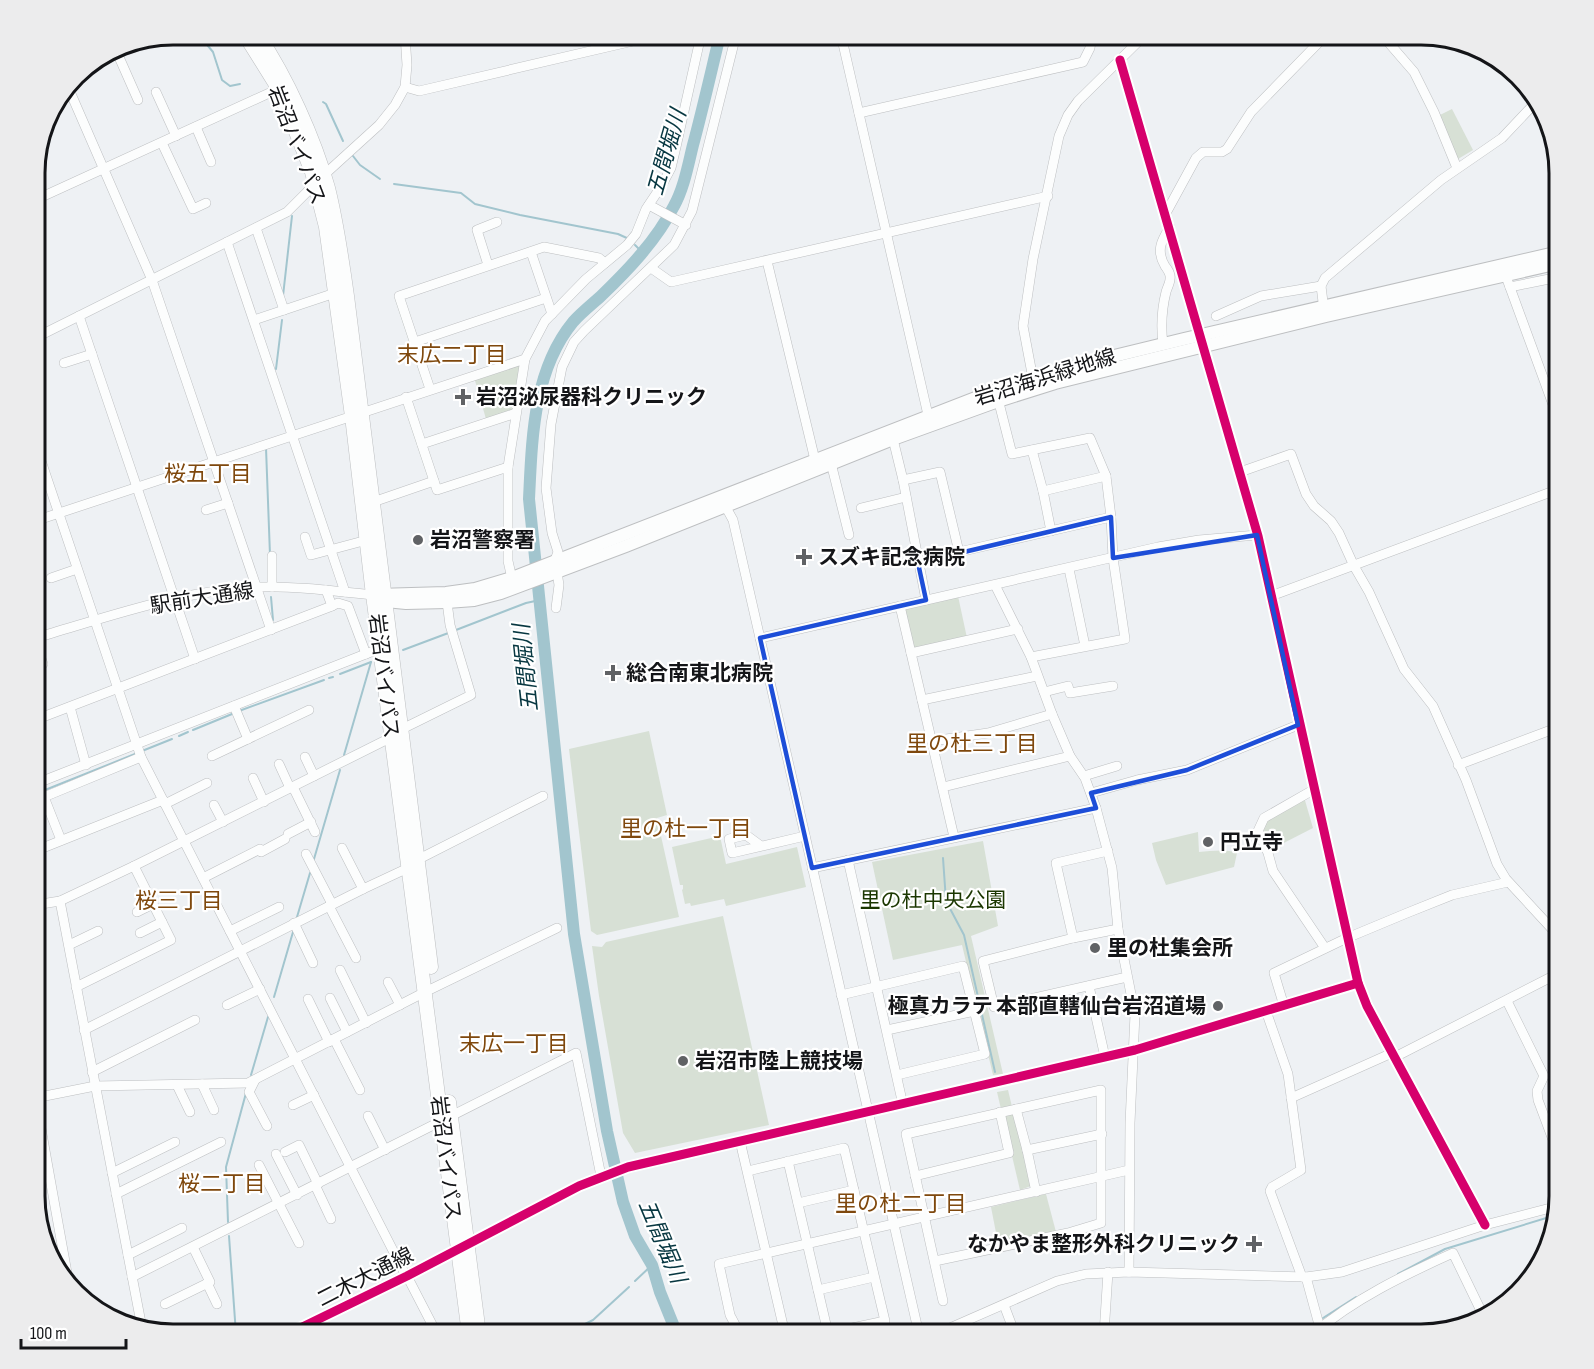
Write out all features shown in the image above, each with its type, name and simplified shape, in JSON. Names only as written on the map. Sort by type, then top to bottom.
[{"type":"highway","name":"岩沼バイパス","points":[[252,45],[278,89],[331,202],[342,266],[367,540],[381,597],[381,648],[397,733]]},
{"type":"highway","name":"岩沼バイパス","points":[[265,45],[302,116],[320,180],[335,293],[373,502],[381,597],[413,864],[463,1246],[477,1324]]},
{"type":"highway","name":"岩沼バイパス","points":[[463,1246],[468,1324]]},
{"type":"main road","name":"岩沼海浜緑地線","points":[[1506,276],[1549,257]]},
{"type":"main road","name":"岩沼海浜緑地線","points":[[723,502],[814,460],[928,415],[997,395],[1108,368],[1202,340],[1325,311],[1549,266]]},
{"type":"main road","name":"岩沼海浜緑地線","points":[[517,582],[723,502],[831,463],[1033,379],[1162,344],[1202,340]]},
{"type":"main road","points":[[381,597],[446,593],[517,582]]},
{"type":"main road","points":[[381,597],[447,603],[474,600],[517,582]]},
{"type":"street","points":[[45,333],[287,212],[388,116],[405,87],[406,45]]},
{"type":"street","points":[[405,87],[420,92],[614,45]]},
{"type":"street","points":[[517,582],[508,561],[508,467],[525,359],[541,328],[552,314],[631,239],[651,206],[670,168],[692,84],[699,45]]},
{"type":"street","points":[[556,608],[560,585],[553,567],[558,552],[552,533],[546,488],[551,424],[562,366],[574,342],[584,331],[674,245],[692,211],[733,45]]},
{"type":"street","points":[[844,45],[928,415]]},
{"type":"street","points":[[859,113],[1083,62],[1090,45]]},
{"type":"street","points":[[1166,213],[1196,158],[1203,152],[1222,152],[1227,149],[1251,112],[1315,45]]},
{"type":"street","points":[[1391,45],[1414,72],[1434,112],[1457,168]]},
{"type":"street","points":[[1033,379],[1023,326],[1033,259],[1059,136],[1068,115],[1078,101],[1133,46]]},
{"type":"street","points":[[119,57],[138,100]]},
{"type":"street","points":[[1120,60],[1257,535],[1358,983],[1367,1006],[1485,1225]]},
{"type":"street","points":[[45,196],[278,89]]},
{"type":"street","points":[[156,92],[176,136]]},
{"type":"street","points":[[72,96],[152,280],[271,630]]},
{"type":"street","points":[[1325,311],[1321,286],[1335,268],[1457,168],[1502,138],[1531,107]]},
{"type":"street","points":[[196,127],[211,162]]},
{"type":"street","points":[[162,143],[193,209],[206,203]]},
{"type":"street","points":[[651,267],[671,282],[1047,196]]},
{"type":"street","points":[[651,206],[685,224]]},
{"type":"street","points":[[488,266],[477,230],[497,222]]},
{"type":"street","points":[[1162,344],[1165,293],[1170,273],[1160,257],[1160,249],[1161,241],[1170,227]]},
{"type":"street","points":[[256,228],[284,310]]},
{"type":"street","points":[[227,242],[345,592]]},
{"type":"street","points":[[430,389],[399,296],[544,247],[599,258],[605,263]]},
{"type":"street","points":[[531,252],[552,314]]},
{"type":"street","points":[[767,261],[814,460]]},
{"type":"street","points":[[1549,277],[1506,276],[1549,391]]},
{"type":"street","points":[[1216,316],[1261,296],[1321,286]]},
{"type":"street","points":[[254,320],[335,293]]},
{"type":"street","points":[[416,342],[546,298]]},
{"type":"street","points":[[79,316],[195,660]]},
{"type":"street","points":[[64,363],[92,354]]},
{"type":"street","points":[[45,518],[525,359]]},
{"type":"street","points":[[997,395],[1012,454],[1090,438],[1106,476],[1113,558],[1125,639],[1031,657]]},
{"type":"street","points":[[406,397],[437,490],[508,467]]},
{"type":"street","points":[[422,444],[516,413]]},
{"type":"street","points":[[892,439],[903,480],[926,600]]},
{"type":"street","points":[[1032,450],[1051,531]]},
{"type":"street","points":[[1240,472],[1291,454],[1306,494],[1314,506],[1331,521],[1369,592],[1404,669],[1433,706],[1466,780],[1497,864],[1508,882],[1549,926]]},
{"type":"street","points":[[831,463],[849,535]]},
{"type":"street","points":[[903,480],[939,472],[959,552]]},
{"type":"street","points":[[45,473],[141,757],[431,1324]]},
{"type":"street","points":[[1043,491],[1106,476]]},
{"type":"street","points":[[373,502],[434,481]]},
{"type":"street","points":[[1271,596],[1549,493]]},
{"type":"street","points":[[861,508],[906,497]]},
{"type":"street","points":[[723,502],[733,520],[916,1324]]},
{"type":"street","points":[[206,510],[228,503]]},
{"type":"street","points":[[918,563],[1111,517]]},
{"type":"street","points":[[760,638],[1199,540],[1257,535]]},
{"type":"street","points":[[305,537],[311,555],[367,540]]},
{"type":"street","points":[[272,556],[272,587]]},
{"type":"street","points":[[51,578],[77,569]]},
{"type":"street","points":[[1069,569],[1085,646]]},
{"type":"street","points":[[995,585],[1031,657],[1070,756],[1084,776],[1108,851],[1115,887],[1118,929],[1135,1014],[1129,1170],[1129,1272]]},
{"type":"street","name":"駅前大通線","points":[[45,637],[175,599],[222,590],[272,587],[326,590],[381,597]]},
{"type":"street","points":[[326,590],[332,606]]},
{"type":"street","points":[[45,716],[338,603],[348,606],[366,654]]},
{"type":"street","points":[[45,903],[60,901],[184,842],[471,695],[450,625],[447,603]]},
{"type":"street","points":[[900,606],[954,837]]},
{"type":"street","points":[[911,653],[1018,629]]},
{"type":"street","points":[[45,780],[381,648]]},
{"type":"street","points":[[922,700],[1037,676]]},
{"type":"street","points":[[1044,692],[1068,686],[1070,693],[1113,686]]},
{"type":"street","points":[[234,706],[248,739]]},
{"type":"street","points":[[70,707],[86,765]]},
{"type":"street","points":[[212,756],[309,710]]},
{"type":"street","points":[[932,741],[988,733],[1052,714]]},
{"type":"street","points":[[1091,793],[1137,780],[1187,770],[1298,725]]},
{"type":"street","points":[[1458,765],[1549,731]]},
{"type":"street","points":[[943,787],[1070,756]]},
{"type":"street","points":[[45,797],[141,757]]},
{"type":"street","points":[[305,758],[314,776]]},
{"type":"street","points":[[203,878],[260,849],[261,852],[286,837],[313,827],[279,764]]},
{"type":"street","points":[[1084,776],[1117,766]]},
{"type":"street","points":[[253,778],[264,802]]},
{"type":"street","points":[[45,847],[164,802],[207,783]]},
{"type":"street","points":[[1313,790],[1264,818],[1258,831],[1273,871],[1325,948]]},
{"type":"street","points":[[84,1030],[543,796]]},
{"type":"street","points":[[45,800],[61,840]]},
{"type":"street","points":[[214,805],[223,822]]},
{"type":"street","points":[[812,868],[1096,808]]},
{"type":"street","points":[[761,846],[805,836]]},
{"type":"street","points":[[342,848],[363,888]]},
{"type":"street","points":[[1073,938],[1056,863],[1108,851]]},
{"type":"street","points":[[306,854],[356,958]]},
{"type":"street","points":[[848,860],[903,1105]]},
{"type":"street","points":[[76,987],[171,940],[134,866]]},
{"type":"street","points":[[1284,1006],[1274,973],[1347,938],[1452,895],[1508,882]]},
{"type":"street","points":[[60,901],[140,1320]]},
{"type":"street","points":[[137,912],[153,904]]},
{"type":"street","points":[[230,931],[279,907]]},
{"type":"street","points":[[140,933],[162,922]]},
{"type":"street","points":[[294,923],[314,963]]},
{"type":"street","points":[[45,1097],[95,1086],[248,1083],[556,928]]},
{"type":"street","points":[[1118,929],[983,961],[994,1007],[1127,977]]},
{"type":"street","points":[[69,945],[98,931]]},
{"type":"street","points":[[841,995],[963,966],[985,1054],[897,1075]]},
{"type":"street","points":[[340,970],[366,1023]]},
{"type":"street","points":[[1291,1098],[1394,1055],[1549,979]]},
{"type":"street","points":[[388,982],[400,1005]]},
{"type":"street","name":"二木大通線","points":[[310,1324],[603,1175],[628,1167],[1135,1050],[1358,983]]},
{"type":"street","points":[[1089,986],[1105,1057]]},
{"type":"street","points":[[227,1005],[260,989]]},
{"type":"street","points":[[330,998],[347,1032]]},
{"type":"street","points":[[308,999],[360,1090]]},
{"type":"street","points":[[1507,1001],[1544,1076],[1537,1091],[1549,1131]]},
{"type":"street","points":[[887,1030],[975,1011]]},
{"type":"street","points":[[1266,1011],[1288,1074],[1301,1170],[1272,1187],[1270,1191],[1304,1277],[1316,1324]]},
{"type":"street","points":[[92,1072],[195,1020]]},
{"type":"street","points":[[132,1277],[576,1053],[603,1175]]},
{"type":"street","points":[[255,1080],[249,1092],[267,1126]]},
{"type":"street","points":[[202,1084],[214,1110]]},
{"type":"street","points":[[177,1085],[190,1112]]},
{"type":"street","points":[[935,1261],[1068,1233],[1101,1223],[1101,1090],[906,1134],[944,1301]]},
{"type":"street","points":[[293,1105],[314,1095]]},
{"type":"street","points":[[1016,1109],[1036,1192]]},
{"type":"street","points":[[915,1176],[1009,1153],[1000,1112]]},
{"type":"street","points":[[368,1116],[385,1150]]},
{"type":"street","points":[[1027,1150],[1102,1134]]},
{"type":"street","points":[[741,1141],[783,1324]]},
{"type":"street","points":[[112,1173],[175,1142]]},
{"type":"street","points":[[116,1194],[221,1142]]},
{"type":"street","points":[[297,1195],[281,1153],[299,1145],[331,1219]]},
{"type":"street","points":[[748,1171],[844,1148],[885,1321],[871,1324]]},
{"type":"street","points":[[45,1153],[66,1266]]},
{"type":"street","points":[[788,1161],[824,1324]]},
{"type":"street","points":[[259,1165],[299,1243]]},
{"type":"street","points":[[734,1324],[730,1315],[719,1264],[1129,1170]]},
{"type":"street","points":[[798,1203],[854,1190]]},
{"type":"street","points":[[961,1324],[1057,1281],[1086,1274],[1129,1272],[1304,1277],[1342,1272],[1485,1225],[1548,1209]]},
{"type":"street","points":[[128,1255],[182,1228]]},
{"type":"street","points":[[165,1304],[210,1282],[193,1247]]},
{"type":"street","points":[[1327,1324],[1338,1314],[1398,1278],[1453,1253],[1480,1310]]},
{"type":"street","points":[[1105,1324],[1108,1272]]},
{"type":"street","points":[[818,1290],[874,1277]]},
{"type":"street","points":[[207,1283],[217,1304]]},
{"type":"street","points":[[1004,1305],[1011,1324]]},
{"type":"highlighted area","points":[[1111,517],[1113,558],[1257,535],[1298,725],[1187,770],[1091,793],[1096,808],[812,868],[760,638],[926,600],[918,563]]},
{"type":"green space","points":[[1452,109],[1473,150],[1458,159],[1440,115]]},
{"type":"green space","points":[[522,361],[513,409],[486,419],[474,377]]},
{"type":"green space","points":[[958,596],[967,638],[913,649],[904,608]]},
{"type":"green space","points":[[649,731],[667,815],[657,818],[679,917],[597,935],[591,931],[569,749]]},
{"type":"green space","points":[[1304,797],[1313,828],[1270,850],[1260,830],[1266,821]]},
{"type":"green space","points":[[1198,832],[1199,852],[1237,853],[1234,867],[1166,885],[1152,843]]},
{"type":"green space","points":[[720,836],[726,864],[797,847],[806,887],[726,906],[724,899],[691,906],[690,903],[685,904],[683,885],[680,885],[672,847]]},
{"type":"green space","name":"里の杜中央公園","points":[[983,841],[998,926],[971,936],[1003,1074],[993,1075],[962,945],[893,960],[872,862]]},
{"type":"green space","name":"岩沼市陸上競技場","points":[[723,916],[769,1125],[635,1153],[623,1133],[592,946],[602,947],[606,942]]},
{"type":"green space","points":[[1008,1090],[1031,1186],[1020,1190],[997,1092]]},
{"type":"green space","points":[[1046,1194],[1056,1232],[998,1243],[991,1207]]},
{"type":"waterway","points":[[207,45],[213,52],[222,80],[230,86],[240,84]]},
{"type":"waterway","name":"五間堀川","points":[[673,1324],[652,1265],[635,1236],[623,1202],[607,1131],[574,934],[529,499],[537,406],[550,362],[573,322],[641,254],[659,231],[674,206],[685,176],[718,45]]},
{"type":"waterway","points":[[323,102],[343,141]]},
{"type":"waterway","points":[[353,156],[360,165],[380,179]]},
{"type":"waterway","points":[[394,184],[461,193],[475,204],[618,234],[629,239]]},
{"type":"waterway","points":[[283,296],[292,216]]},
{"type":"waterway","points":[[635,245],[642,252]]},
{"type":"waterway","points":[[276,369],[282,320]]},
{"type":"waterway","points":[[266,448],[270,555]]},
{"type":"waterway","points":[[271,597],[273,620]]},
{"type":"waterway","points":[[456,630],[526,603],[540,600]]},
{"type":"waterway","points":[[403,650],[451,632]]},
{"type":"waterway","points":[[340,674],[371,662]]},
{"type":"waterway","points":[[344,755],[371,662]]},
{"type":"waterway","points":[[329,678],[333,677]]},
{"type":"waterway","points":[[239,711],[324,680]]},
{"type":"waterway","points":[[193,730],[232,714]]},
{"type":"waterway","points":[[179,736],[188,732]]},
{"type":"waterway","points":[[142,751],[172,739]]},
{"type":"waterway","points":[[45,790],[135,754]]},
{"type":"waterway","points":[[314,859],[340,770]]},
{"type":"waterway","points":[[943,858],[946,901],[964,935],[995,1072]]},
{"type":"waterway","points":[[297,917],[310,873]]},
{"type":"waterway","points":[[274,997],[293,932]]},
{"type":"waterway","points":[[251,1075],[268,1017]]},
{"type":"waterway","points":[[228,1222],[226,1167],[246,1093]]},
{"type":"waterway","points":[[1398,1274],[1445,1249],[1547,1218]]},
{"type":"waterway","points":[[229,1236],[235,1324]]},
{"type":"waterway","points":[[635,1281],[652,1265]]},
{"type":"waterway","points":[[585,1324],[593,1320],[629,1287]]},
{"type":"waterway","points":[[1323,1318],[1356,1297]]},
{"type":"cycle path","points":[[1120,60],[1258,536],[1358,983],[1367,1006],[1485,1225]]},
{"type":"cycle path","points":[[309,1324],[407,1276],[579,1186],[628,1167],[1135,1050],[1358,983]]},
{"type":"place","name":"岩沼泌尿器科クリニック","points":[[463,397]]},
{"type":"place","name":"岩沼警察署","points":[[418,540]]},
{"type":"place","name":"スズキ記念病院","points":[[804,557]]},
{"type":"place","name":"総合南東北病院","points":[[613,673]]},
{"type":"place","name":"円立寺","points":[[1208,842]]},
{"type":"place","name":"里の杜集会所","points":[[1095,948]]},
{"type":"place","name":"極真カラテ 本部直轄仙台岩沼道場","points":[[1218,1006]]},
{"type":"place","name":"岩沼市陸上競技場","points":[[683,1061]]},
{"type":"place","name":"なかやま整形外科クリニック","points":[[1254,1244]]},
{"type":"district","name":"末広二丁目","points":[[452,354]]},
{"type":"district","name":"桜五丁目","points":[[208,473]]},
{"type":"district","name":"里の杜三丁目","points":[[972,743]]},
{"type":"district","name":"里の杜一丁目","points":[[686,828]]},
{"type":"district","name":"桜三丁目","points":[[179,900]]},
{"type":"district","name":"末広一丁目","points":[[514,1043]]},
{"type":"district","name":"桜二丁目","points":[[222,1183]]},
{"type":"district","name":"里の杜二丁目","points":[[901,1203]]}]
